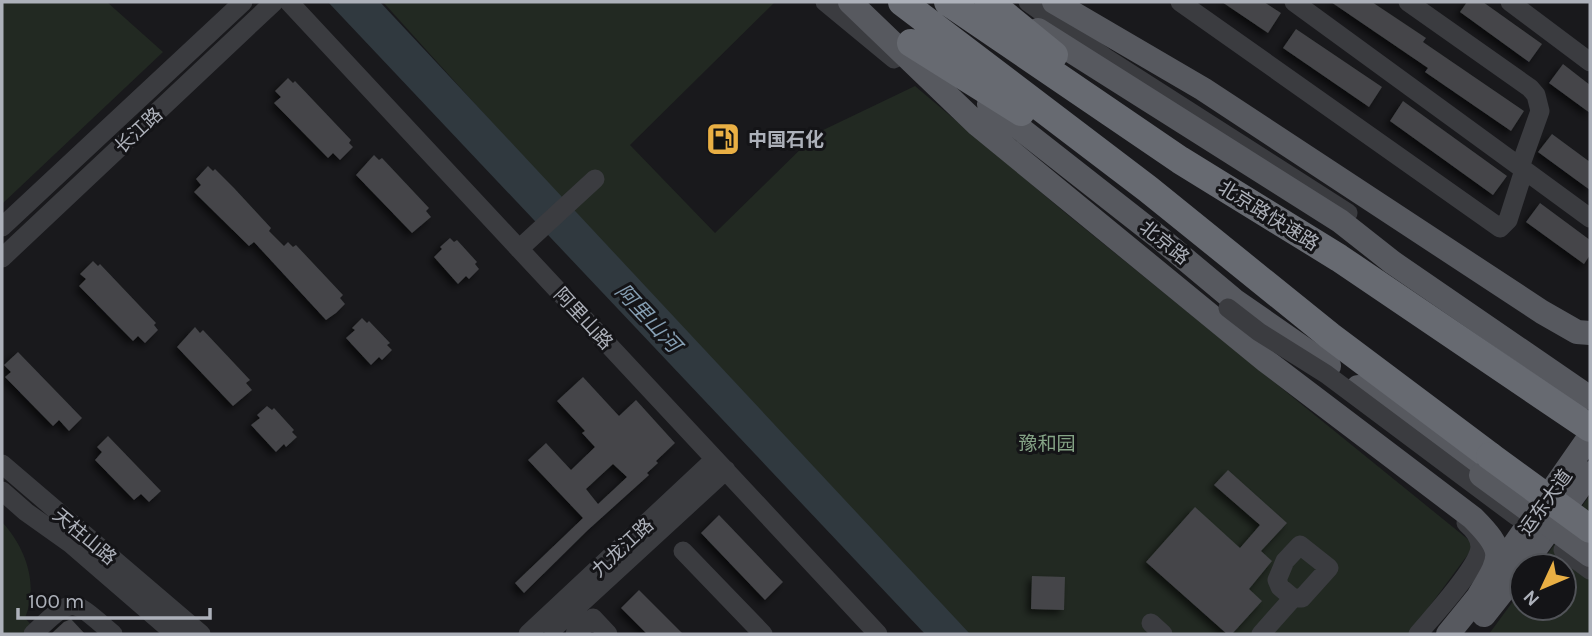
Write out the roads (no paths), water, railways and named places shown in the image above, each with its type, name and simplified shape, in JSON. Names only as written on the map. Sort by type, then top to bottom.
[{"type":"highway","name":"北京路快速路","points":[[902,2],[966,16],[1180,160],[1384,289],[1438,300],[1590,428]]},
{"type":"highway","name":"北京路快速路","points":[[966,16],[1148,189],[1485,466],[1590,529]]},
{"type":"highway","points":[[911,43],[965,75],[1073,147],[1254,284],[1330,336]]},
{"type":"main road","name":"北京路","points":[[853,2],[911,43],[1161,239],[1234,300],[1485,466],[1590,555]]},
{"type":"main road","points":[[853,2],[962,109],[1266,361],[1474,518],[1491,536],[1498,551],[1498,564],[1478,597]]},
{"type":"main road","points":[[997,2],[1340,221],[1438,300],[1590,398]]},
{"type":"main road","points":[[1054,2],[1203,89],[1542,312],[1577,332],[1590,333]]},
{"type":"main road","name":"运东大道","points":[[1448,634],[1478,597],[1590,436]]},
{"type":"main road","name":"运东大道","points":[[1533,552],[1590,473]]},
{"type":"main road","name":"运东大道","points":[[1468,634],[1508,584]]},
{"type":"street","name":"长江路","points":[[2,227],[243,2]]},
{"type":"street","name":"长江路","points":[[2,258],[274,2]]},
{"type":"street","name":"阿里山路","points":[[289,2],[526,242],[720,465],[878,634]]},
{"type":"street","points":[[825,2],[1211,325],[1472,528],[1479,540],[1480,550],[1475,560],[1465,577],[1418,634]]},
{"type":"street","points":[[1028,2],[1106,58],[1345,210],[1385,244],[1438,300],[1590,387]]},
{"type":"street","points":[[1180,2],[1500,228],[1508,220],[1540,111],[1536,95],[1530,88],[1408,2]]},
{"type":"street","points":[[1294,2],[1590,218]]},
{"type":"street","points":[[1510,2],[1590,62]]},
{"type":"street","points":[[962,109],[1065,176],[1259,332],[1326,374],[1590,570]]},
{"type":"street","points":[[526,242],[595,179]]},
{"type":"street","name":"天柱山路","points":[[2,464],[201,634]]},
{"type":"street","name":"九龙江路","points":[[528,634],[720,465]]},
{"type":"street","name":"九龙江路","points":[[547,634],[720,465]]},
{"type":"street","name":"天柱山路","points":[[2,491],[71,544],[175,634]]},
{"type":"street","points":[[683,551],[763,634]]},
{"type":"street","points":[[1262,634],[1293,598]]},
{"type":"street","points":[[33,634],[59,610],[71,606],[85,610],[113,634]]},
{"type":"street","points":[[575,634],[593,618],[608,634]]},
{"type":"water","name":"阿里山河","points":[[328,2],[380,2],[970,634],[925,634]]},
{"type":"place","name":"中国石化","points":[[723,139]]},
{"type":"park label","name":"豫和园","points":[[1047,443]]}]
